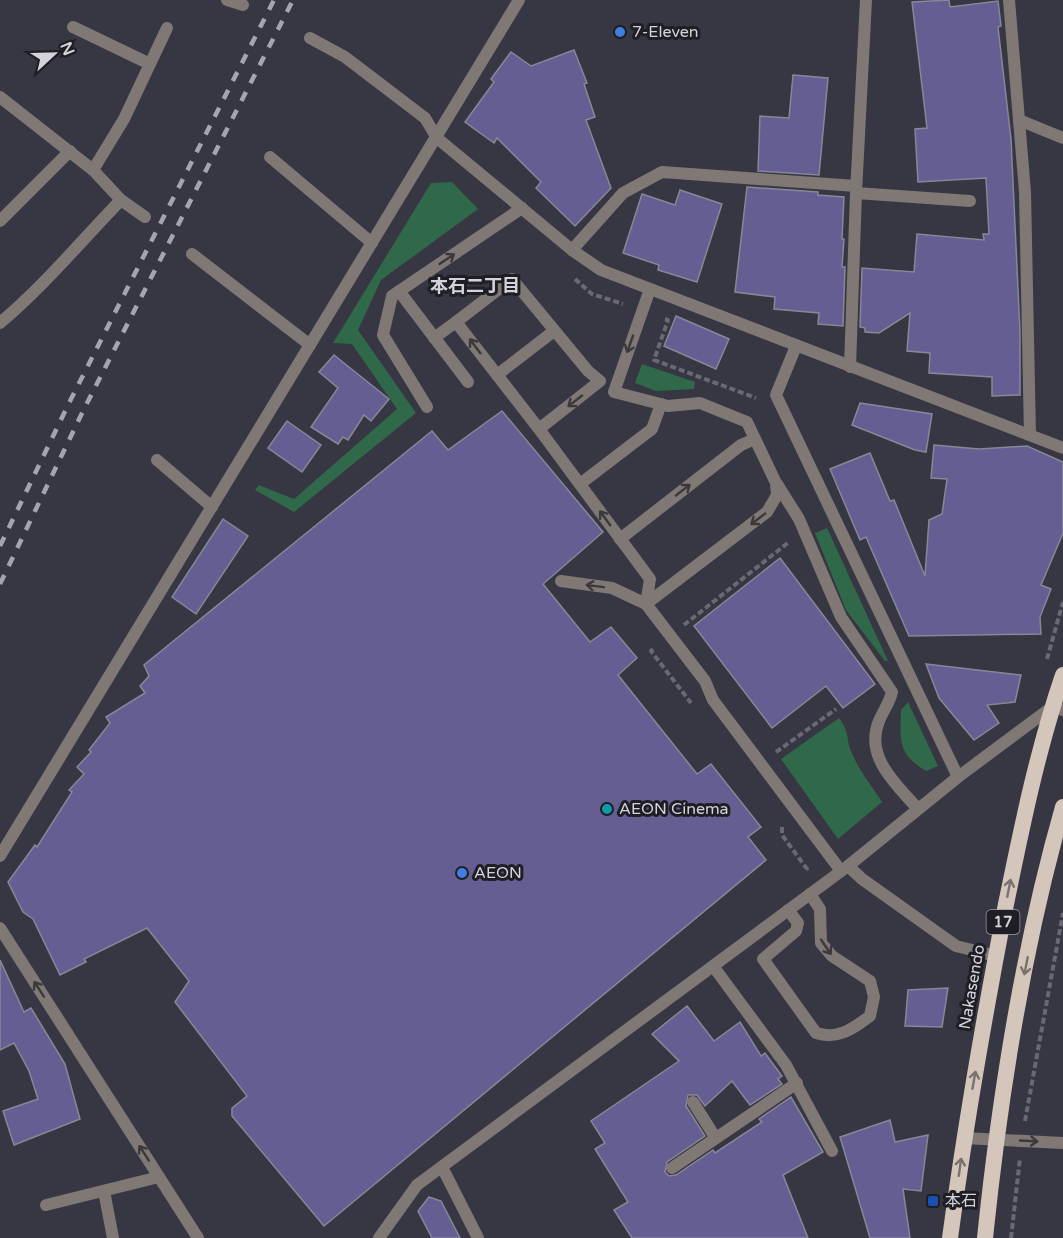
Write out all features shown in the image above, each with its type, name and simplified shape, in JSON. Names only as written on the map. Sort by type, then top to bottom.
[{"type":"highway","name":"Nakasendo","points":[[950,1238],[964,1138],[1022,824],[1057,709],[1063,675]]},
{"type":"highway","name":"17","points":[[985,1238],[995,1139],[1026,964],[1063,807]]},
{"type":"street","points":[[227,0],[243,5]]},
{"type":"street","points":[[0,856],[519,0]]},
{"type":"street","points":[[850,367],[866,0]]},
{"type":"street","points":[[1009,0],[1025,192],[1030,435]]},
{"type":"street","points":[[73,27],[150,64]]},
{"type":"street","points":[[93,170],[124,120],[167,28]]},
{"type":"street","points":[[310,38],[345,57],[425,118],[437,138],[572,250],[602,270],[1063,448]]},
{"type":"street","points":[[0,97],[93,170],[121,200],[145,217]]},
{"type":"street","points":[[1019,120],[1063,138]]},
{"type":"street","points":[[0,221],[70,152]]},
{"type":"street","points":[[270,157],[372,243]]},
{"type":"street","points":[[572,250],[623,193],[662,172],[970,201]]},
{"type":"street","points":[[0,323],[32,296],[61,261],[121,200]]},
{"type":"street","points":[[427,406],[383,335],[392,296],[522,208]]},
{"type":"street","points":[[192,254],[310,345]]},
{"type":"street","points":[[434,338],[512,279],[588,371],[614,392],[662,404],[700,403],[747,422],[776,483],[799,519],[841,617],[892,692],[889,707],[879,720],[874,738],[880,764],[918,809]]},
{"type":"street","points":[[614,392],[650,289]]},
{"type":"street","points":[[399,291],[468,382]]},
{"type":"street","points":[[456,322],[650,579],[646,603]]},
{"type":"street","points":[[497,375],[554,331]]},
{"type":"street","points":[[796,346],[776,395],[958,777]]},
{"type":"street","points":[[539,429],[600,381]]},
{"type":"street","points":[[580,484],[652,429],[662,404]]},
{"type":"street","points":[[620,539],[741,445],[755,439]]},
{"type":"street","points":[[157,460],[212,507]]},
{"type":"street","points":[[646,603],[767,512],[777,495],[776,483]]},
{"type":"street","points":[[561,581],[612,588],[646,603],[705,681],[713,700],[845,868],[957,946],[996,956]]},
{"type":"street","points":[[379,1238],[417,1185],[845,868],[958,777],[1057,709]]},
{"type":"street","points":[[788,910],[798,923],[796,931],[763,959],[816,1033],[828,1037],[843,1034],[870,1016],[874,997],[870,981],[832,956],[821,943],[820,909],[810,894]]},
{"type":"street","points":[[0,928],[198,1238]]},
{"type":"street","points":[[713,966],[797,1083],[832,1151]]},
{"type":"street","points":[[672,1168],[797,1083]]},
{"type":"street","points":[[693,1102],[715,1137]]},
{"type":"street","points":[[964,1138],[1063,1143]]},
{"type":"street","points":[[442,1167],[478,1238]]},
{"type":"street","points":[[46,1205],[159,1177]]},
{"type":"street","points":[[104,1191],[113,1238]]},
{"type":"path","points":[[676,631],[795,537]]},
{"type":"path","points":[[653,649],[651,651],[692,705]]},
{"type":"path","points":[[773,754],[836,709]]},
{"type":"path","points":[[783,824],[782,835],[807,869],[797,876]]},
{"type":"path","points":[[1011,1238],[1022,1140],[1063,913]]},
{"type":"green space","points":[[452,182],[478,209],[381,280],[358,330],[416,413],[294,512],[255,490],[259,485],[294,499],[397,409],[352,344],[333,343],[431,183]]},
{"type":"green space","points":[[642,364],[695,382],[694,389],[656,391],[635,383]]},
{"type":"green space","points":[[827,528],[888,661],[885,661],[846,610],[815,533]]},
{"type":"green space","points":[[908,702],[938,766],[926,771],[910,759],[901,739],[901,710]]},
{"type":"green space","points":[[839,718],[845,728],[855,760],[882,802],[838,839],[781,759]]},
{"type":"building","points":[[949,0],[950,7],[998,1],[1001,26],[998,27],[1011,139],[1020,332],[1020,395],[992,396],[992,377],[929,373],[930,353],[907,351],[910,313],[879,333],[865,332],[865,328],[860,327],[862,268],[914,272],[917,234],[984,240],[983,234],[989,234],[986,178],[918,182],[915,129],[927,128],[912,2]]},
{"type":"building","points":[[574,50],[587,83],[584,84],[595,117],[586,120],[611,188],[575,226],[536,188],[541,182],[497,138],[494,143],[465,122],[494,82],[491,79],[511,52],[531,66]]},
{"type":"building","points":[[793,75],[828,78],[819,175],[758,171],[760,116],[789,118]]},
{"type":"building","points":[[747,187],[818,192],[818,195],[844,197],[843,326],[818,324],[819,313],[774,309],[775,297],[735,292]]},
{"type":"building","points":[[680,190],[722,204],[697,282],[658,270],[659,265],[623,253],[642,194],[675,205]]},
{"type":"building","points":[[676,316],[729,339],[716,369],[664,346]]},
{"type":"building","points":[[334,355],[389,399],[371,421],[364,415],[348,440],[343,437],[338,444],[311,427],[338,388],[319,372]]},
{"type":"building","points":[[860,403],[932,414],[926,452],[915,450],[852,425]]},
{"type":"building","points":[[502,411],[603,532],[543,584],[590,642],[611,627],[637,658],[618,675],[697,774],[711,764],[761,827],[748,837],[766,860],[324,1226],[232,1116],[232,1108],[247,1096],[175,1002],[189,981],[147,928],[84,959],[86,962],[60,975],[33,919],[23,912],[8,882],[35,845],[37,847],[72,792],[69,790],[84,774],[77,767],[91,752],[89,750],[110,723],[106,717],[145,693],[140,686],[149,676],[144,665],[432,431],[448,450]]},
{"type":"building","points":[[287,421],[321,445],[302,472],[268,448]]},
{"type":"building","points":[[934,445],[979,449],[1027,446],[1063,462],[1063,533],[1041,585],[1051,589],[1040,617],[1041,634],[909,636],[866,537],[860,540],[830,469],[870,453],[890,501],[894,500],[925,576],[929,520],[942,514],[947,479],[931,478]]},
{"type":"building","points":[[223,519],[248,536],[196,614],[172,597]]},
{"type":"building","points":[[780,558],[875,684],[843,708],[826,686],[772,728],[694,626]]},
{"type":"building","points":[[926,664],[1021,675],[1015,702],[987,705],[999,723],[974,740],[939,698]]},
{"type":"building","points":[[0,960],[24,1012],[31,1008],[65,1064],[80,1119],[14,1145],[3,1111],[38,1099],[29,1071],[14,1043],[0,1050]]},
{"type":"building","points":[[948,988],[942,1027],[905,1026],[908,990]]},
{"type":"building","points":[[687,1006],[714,1041],[740,1022],[761,1056],[765,1053],[782,1076],[778,1079],[782,1084],[750,1105],[732,1081],[705,1106],[697,1095],[688,1095],[686,1106],[705,1136],[667,1162],[665,1172],[669,1176],[676,1175],[713,1150],[715,1153],[762,1122],[759,1119],[791,1097],[823,1152],[783,1175],[808,1238],[632,1238],[614,1210],[628,1202],[595,1149],[605,1143],[591,1121],[679,1061],[652,1034]]},
{"type":"building","points":[[890,1120],[895,1142],[928,1135],[921,1191],[903,1189],[910,1238],[870,1238],[840,1137]]},
{"type":"building","points":[[429,1197],[441,1201],[460,1238],[432,1238],[418,1211]]},
{"type":"railway","points":[[0,546],[69,403],[274,0]]},
{"type":"railway","points":[[0,584],[83,411],[293,0]]},
{"type":"place","name":"7-Eleven","points":[[620,32]]},
{"type":"place","name":"AEON Cinema","points":[[607,809]]},
{"type":"place","name":"AEON","points":[[462,873]]},
{"type":"place","name":"本石","points":[[933,1201]]},
{"type":"district","name":"本石二丁目","points":[[475,286]]}]
